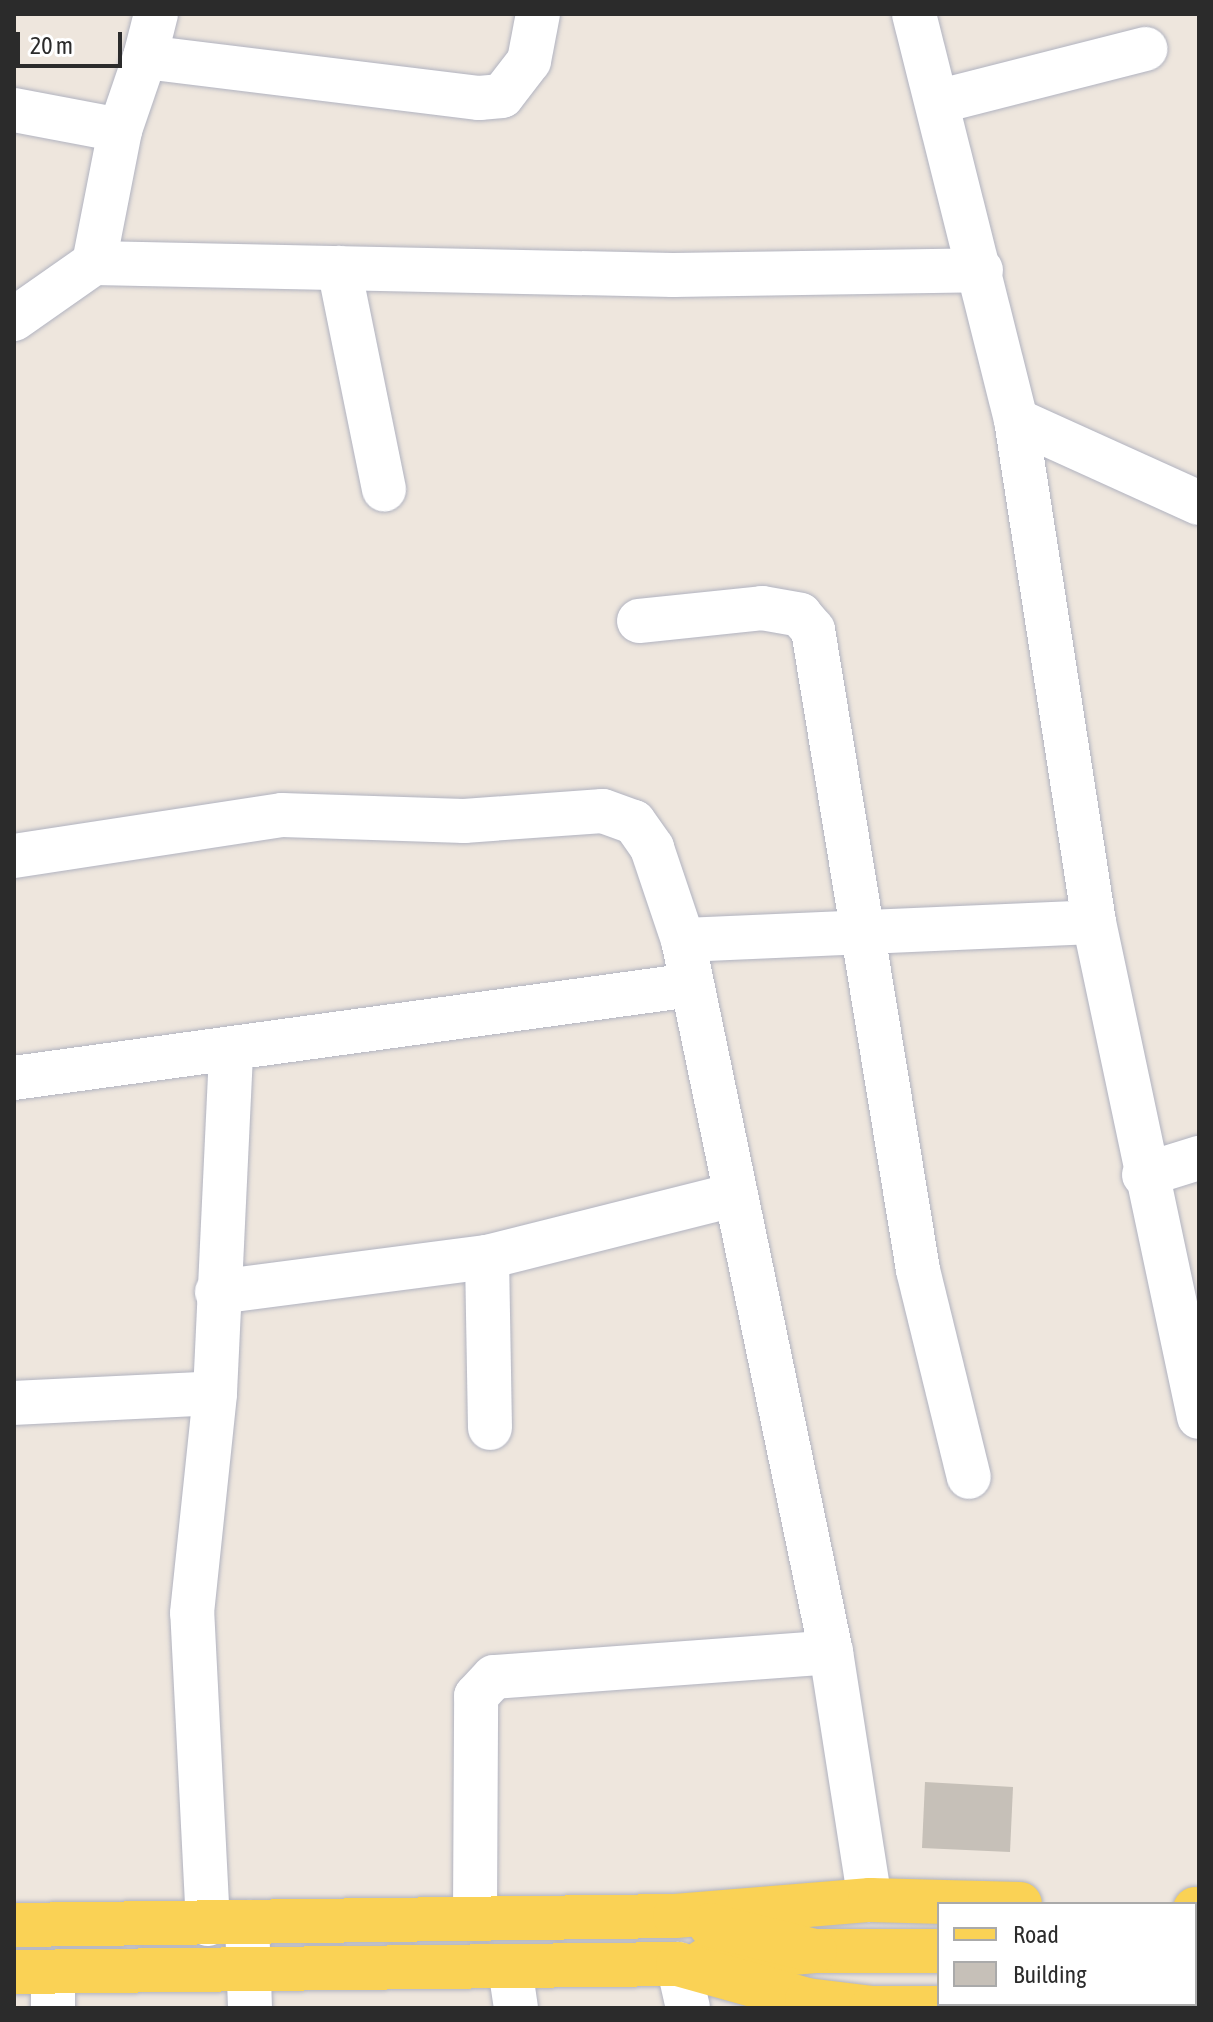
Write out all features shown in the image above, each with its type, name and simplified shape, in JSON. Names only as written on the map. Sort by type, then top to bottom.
[{"type":"main road","points":[[14,1925],[228,1923],[475,1915],[675,1916],[870,1900],[945,1902]]},
{"type":"main road","points":[[675,1916],[815,1951]]},
{"type":"main road","points":[[40,1984],[248,1990],[513,1988],[678,1964],[815,1951],[937,1951]]},
{"type":"main road","points":[[678,1964],[807,2000],[871,2008],[1106,2008]]},
{"type":"street","points":[[94,263],[120,130],[156,14]]},
{"type":"street","points":[[145,57],[479,98],[502,96],[529,61],[538,14]]},
{"type":"street","points":[[914,14],[941,101],[1016,420],[1094,922],[1144,1175],[1199,1417]]},
{"type":"street","points":[[941,101],[1145,49]]},
{"type":"street","points":[[14,110],[120,130]]},
{"type":"street","points":[[14,319],[94,263],[673,275],[981,270]]},
{"type":"street","points":[[339,268],[384,489]]},
{"type":"street","points":[[1016,420],[1199,503]]},
{"type":"street","points":[[639,621],[762,608],[800,615],[813,630],[858,932],[918,1270],[969,1477]]},
{"type":"street","points":[[14,856],[282,815],[464,821],[603,811],[634,822],[652,848],[683,940],[831,1652],[870,1900]]},
{"type":"street","points":[[683,940],[1094,922]]},
{"type":"street","points":[[14,1078],[231,1051],[691,985]]},
{"type":"street","points":[[231,1051],[217,1292],[215,1393],[192,1613],[228,1923],[248,1990]]},
{"type":"street","points":[[1144,1175],[1199,1158]]},
{"type":"street","points":[[217,1292],[487,1257],[734,1195]]},
{"type":"street","points":[[487,1257],[490,1428]]},
{"type":"street","points":[[14,1403],[215,1393]]},
{"type":"street","points":[[475,1915],[476,1696],[494,1677],[831,1652]]},
{"type":"street","points":[[678,1964],[688,2008]]},
{"type":"building","points":[[925,1782],[1013,1787],[1010,1852],[922,1848]]}]
